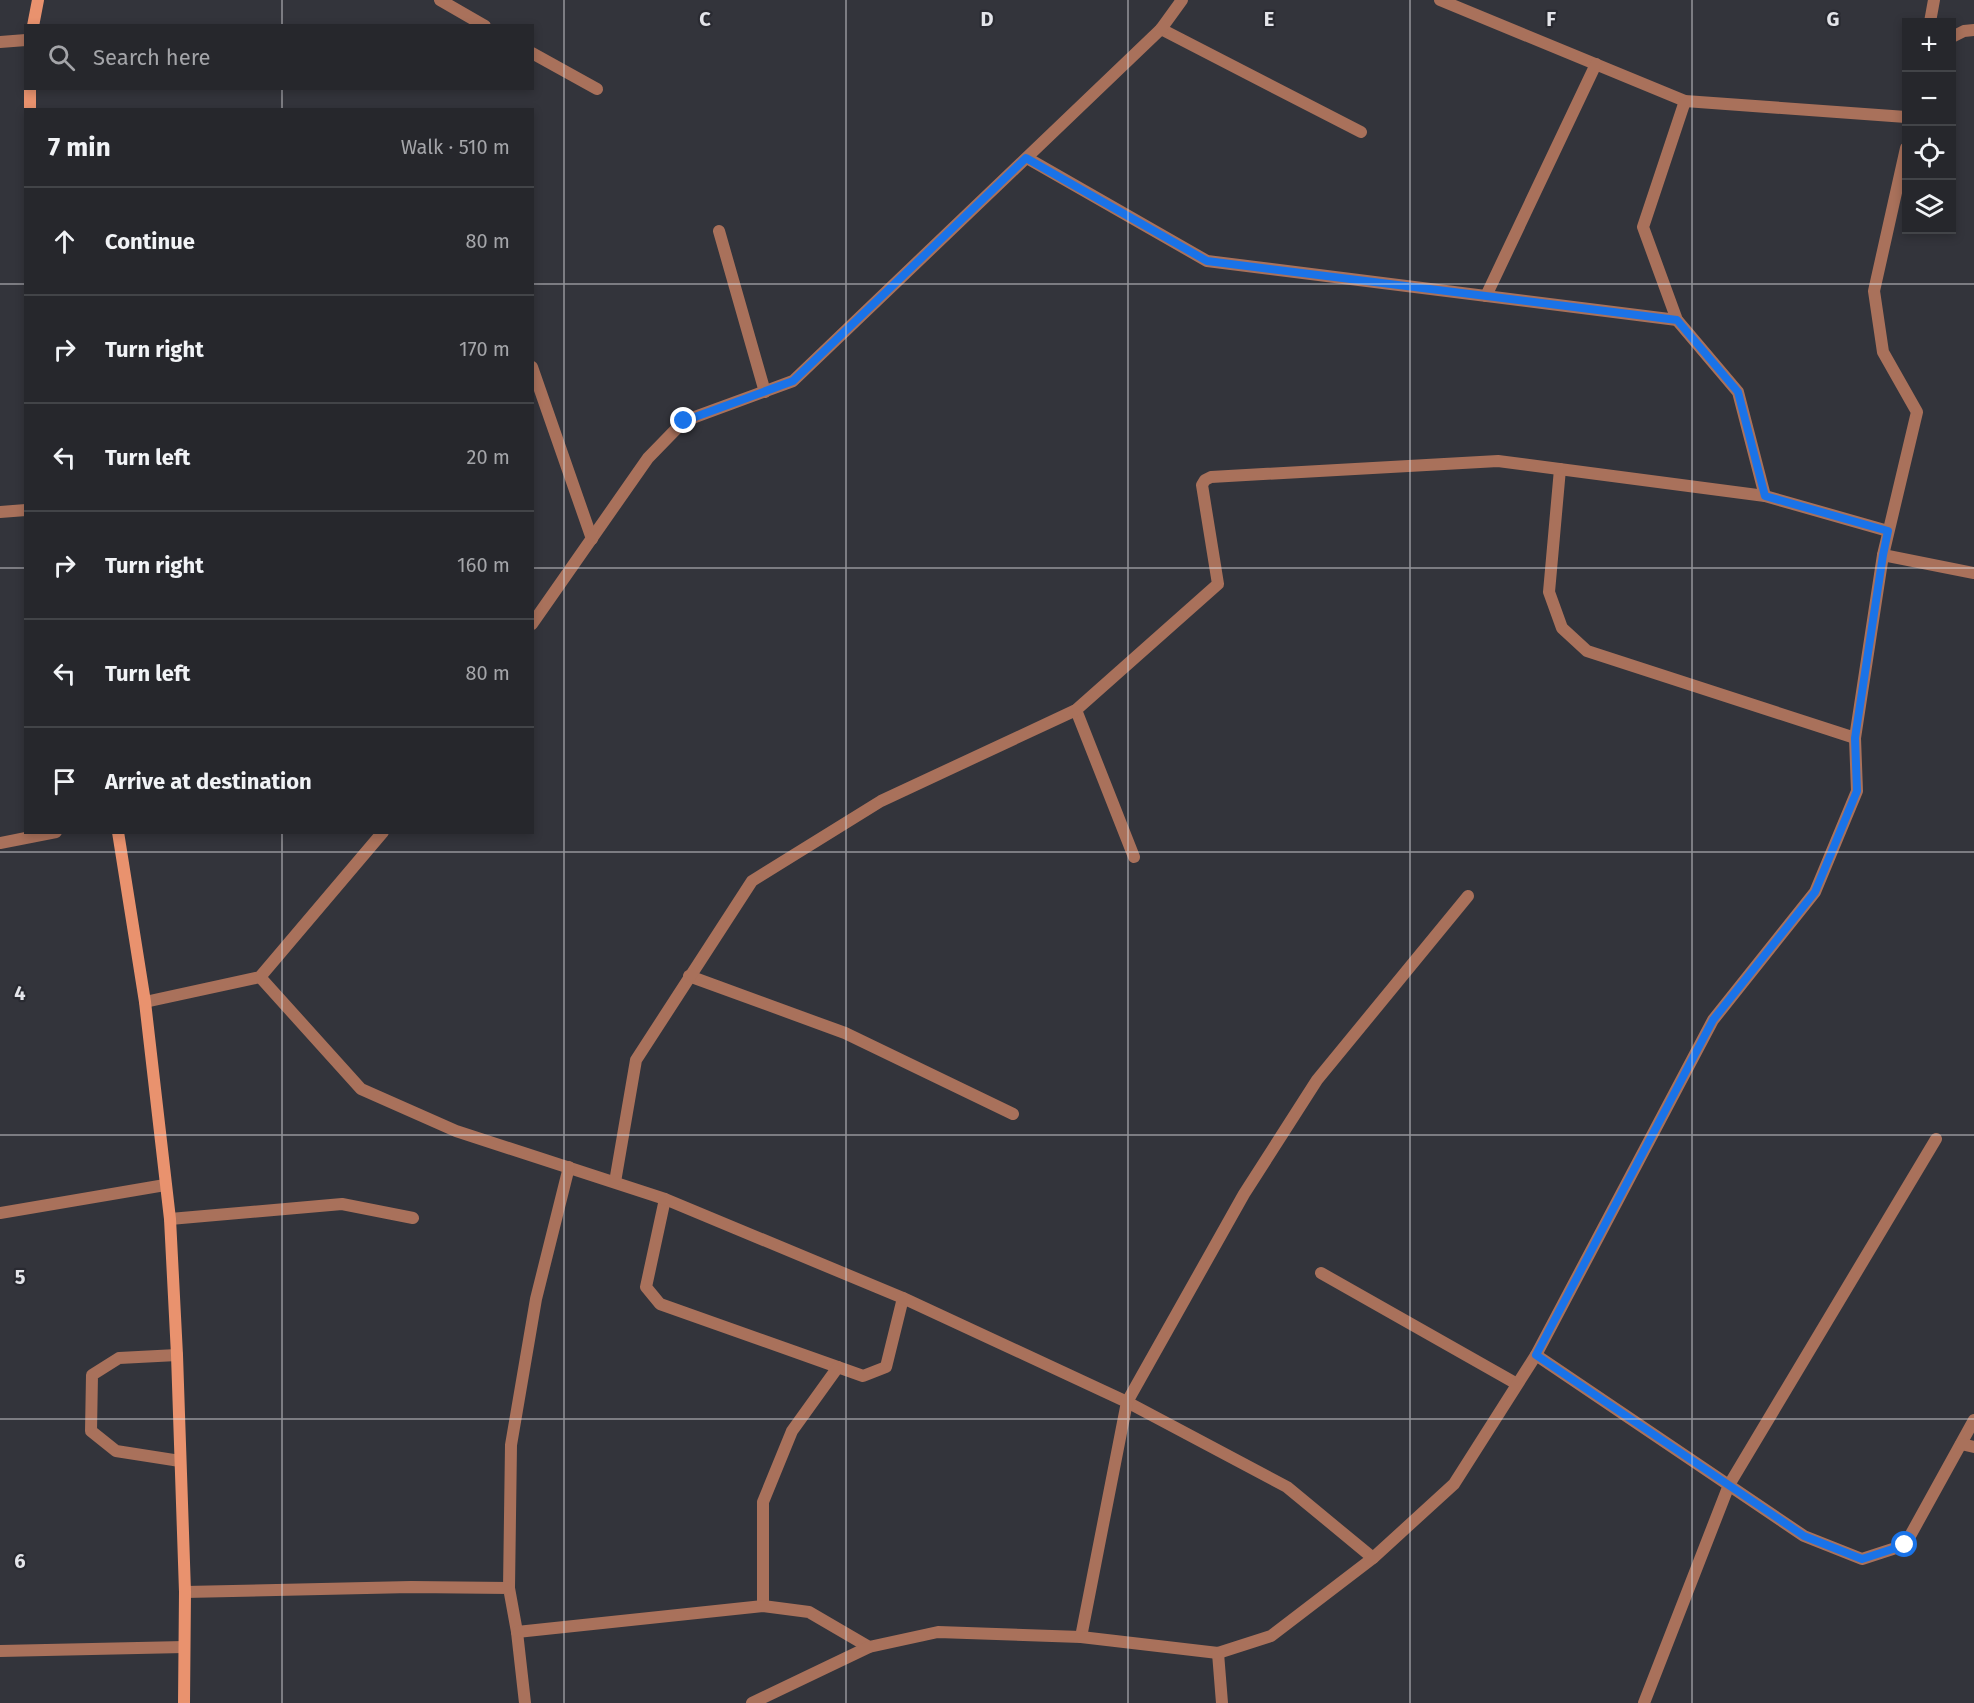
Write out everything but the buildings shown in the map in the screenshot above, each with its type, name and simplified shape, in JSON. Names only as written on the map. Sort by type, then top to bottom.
[{"type":"main road","points":[[33,24],[38,0]]},
{"type":"main road","points":[[30,90],[30,108]]},
{"type":"main road","points":[[118,834],[144,1002],[170,1220],[185,1592],[184,1703]]},
{"type":"street","points":[[440,0],[482,24]]},
{"type":"street","points":[[534,621],[648,458],[684,421],[793,381],[1161,29],[1182,0]]},
{"type":"street","points":[[1440,0],[1685,101],[1902,117]]},
{"type":"street","points":[[1931,18],[1934,0]]},
{"type":"street","points":[[1161,29],[1361,132]]},
{"type":"street","points":[[1956,35],[1974,30]]},
{"type":"street","points":[[0,42],[24,40]]},
{"type":"street","points":[[534,53],[597,89]]},
{"type":"street","points":[[1486,296],[1596,64]]},
{"type":"street","points":[[1685,101],[1643,227],[1677,320],[1738,392],[1765,496]]},
{"type":"street","points":[[1026,158],[1207,261],[1677,320]]},
{"type":"street","points":[[752,1703],[870,1647],[938,1632],[1082,1637],[1218,1653],[1271,1636],[1373,1558],[1454,1484],[1536,1355],[1713,1020],[1815,892],[1857,791],[1855,738],[1883,555],[1917,412],[1883,352],[1874,291],[1902,166]]},
{"type":"street","points":[[719,231],[765,392]]},
{"type":"street","points":[[534,373],[592,539]]},
{"type":"street","points":[[615,1182],[636,1060],[689,975],[752,882],[881,801],[1076,710],[1218,584],[1202,485],[1205,480],[1211,477],[1498,461],[1765,496],[1888,531]]},
{"type":"street","points":[[1560,469],[1549,592],[1562,628],[1587,651],[1855,738]]},
{"type":"street","points":[[0,512],[24,510]]},
{"type":"street","points":[[1883,555],[1974,573]]},
{"type":"street","points":[[1076,710],[1134,857]]},
{"type":"street","points":[[0,843],[46,834]]},
{"type":"street","points":[[144,1002],[260,978],[381,834]]},
{"type":"street","points":[[1082,1637],[1127,1402],[1244,1194],[1317,1080],[1468,896]]},
{"type":"street","points":[[689,975],[845,1033],[1013,1114]]},
{"type":"street","points":[[260,978],[361,1089],[456,1131],[665,1199],[903,1298],[1127,1402],[1287,1486],[1373,1558]]},
{"type":"street","points":[[1644,1703],[1729,1485],[1936,1139]]},
{"type":"street","points":[[525,1703],[517,1632],[509,1588],[511,1445],[536,1299],[569,1167]]},
{"type":"street","points":[[0,1213],[165,1185]]},
{"type":"street","points":[[665,1199],[646,1287],[660,1304],[863,1376],[886,1366],[903,1298]]},
{"type":"street","points":[[170,1220],[342,1204],[412,1218]]},
{"type":"street","points":[[1320,1273],[1517,1384]]},
{"type":"street","points":[[177,1355],[119,1358],[92,1375],[91,1431],[116,1451],[180,1461]]},
{"type":"street","points":[[1536,1355],[1804,1536],[1862,1559],[1905,1545],[1974,1420]]},
{"type":"street","points":[[763,1606],[763,1502],[792,1431],[838,1367]]},
{"type":"street","points":[[1961,1444],[1974,1447]]},
{"type":"street","points":[[185,1592],[411,1587],[509,1588]]},
{"type":"street","points":[[517,1632],[763,1606],[809,1612],[870,1647]]},
{"type":"street","points":[[0,1652],[184,1647]]},
{"type":"street","points":[[1218,1653],[1222,1703]]},
{"type":"route","points":[[684,421],[793,381],[1026,158],[1207,261],[1677,320],[1738,392],[1765,496],[1888,531],[1855,738],[1857,791],[1815,892],[1713,1020],[1536,1355],[1804,1536],[1862,1559],[1905,1545]]}]
